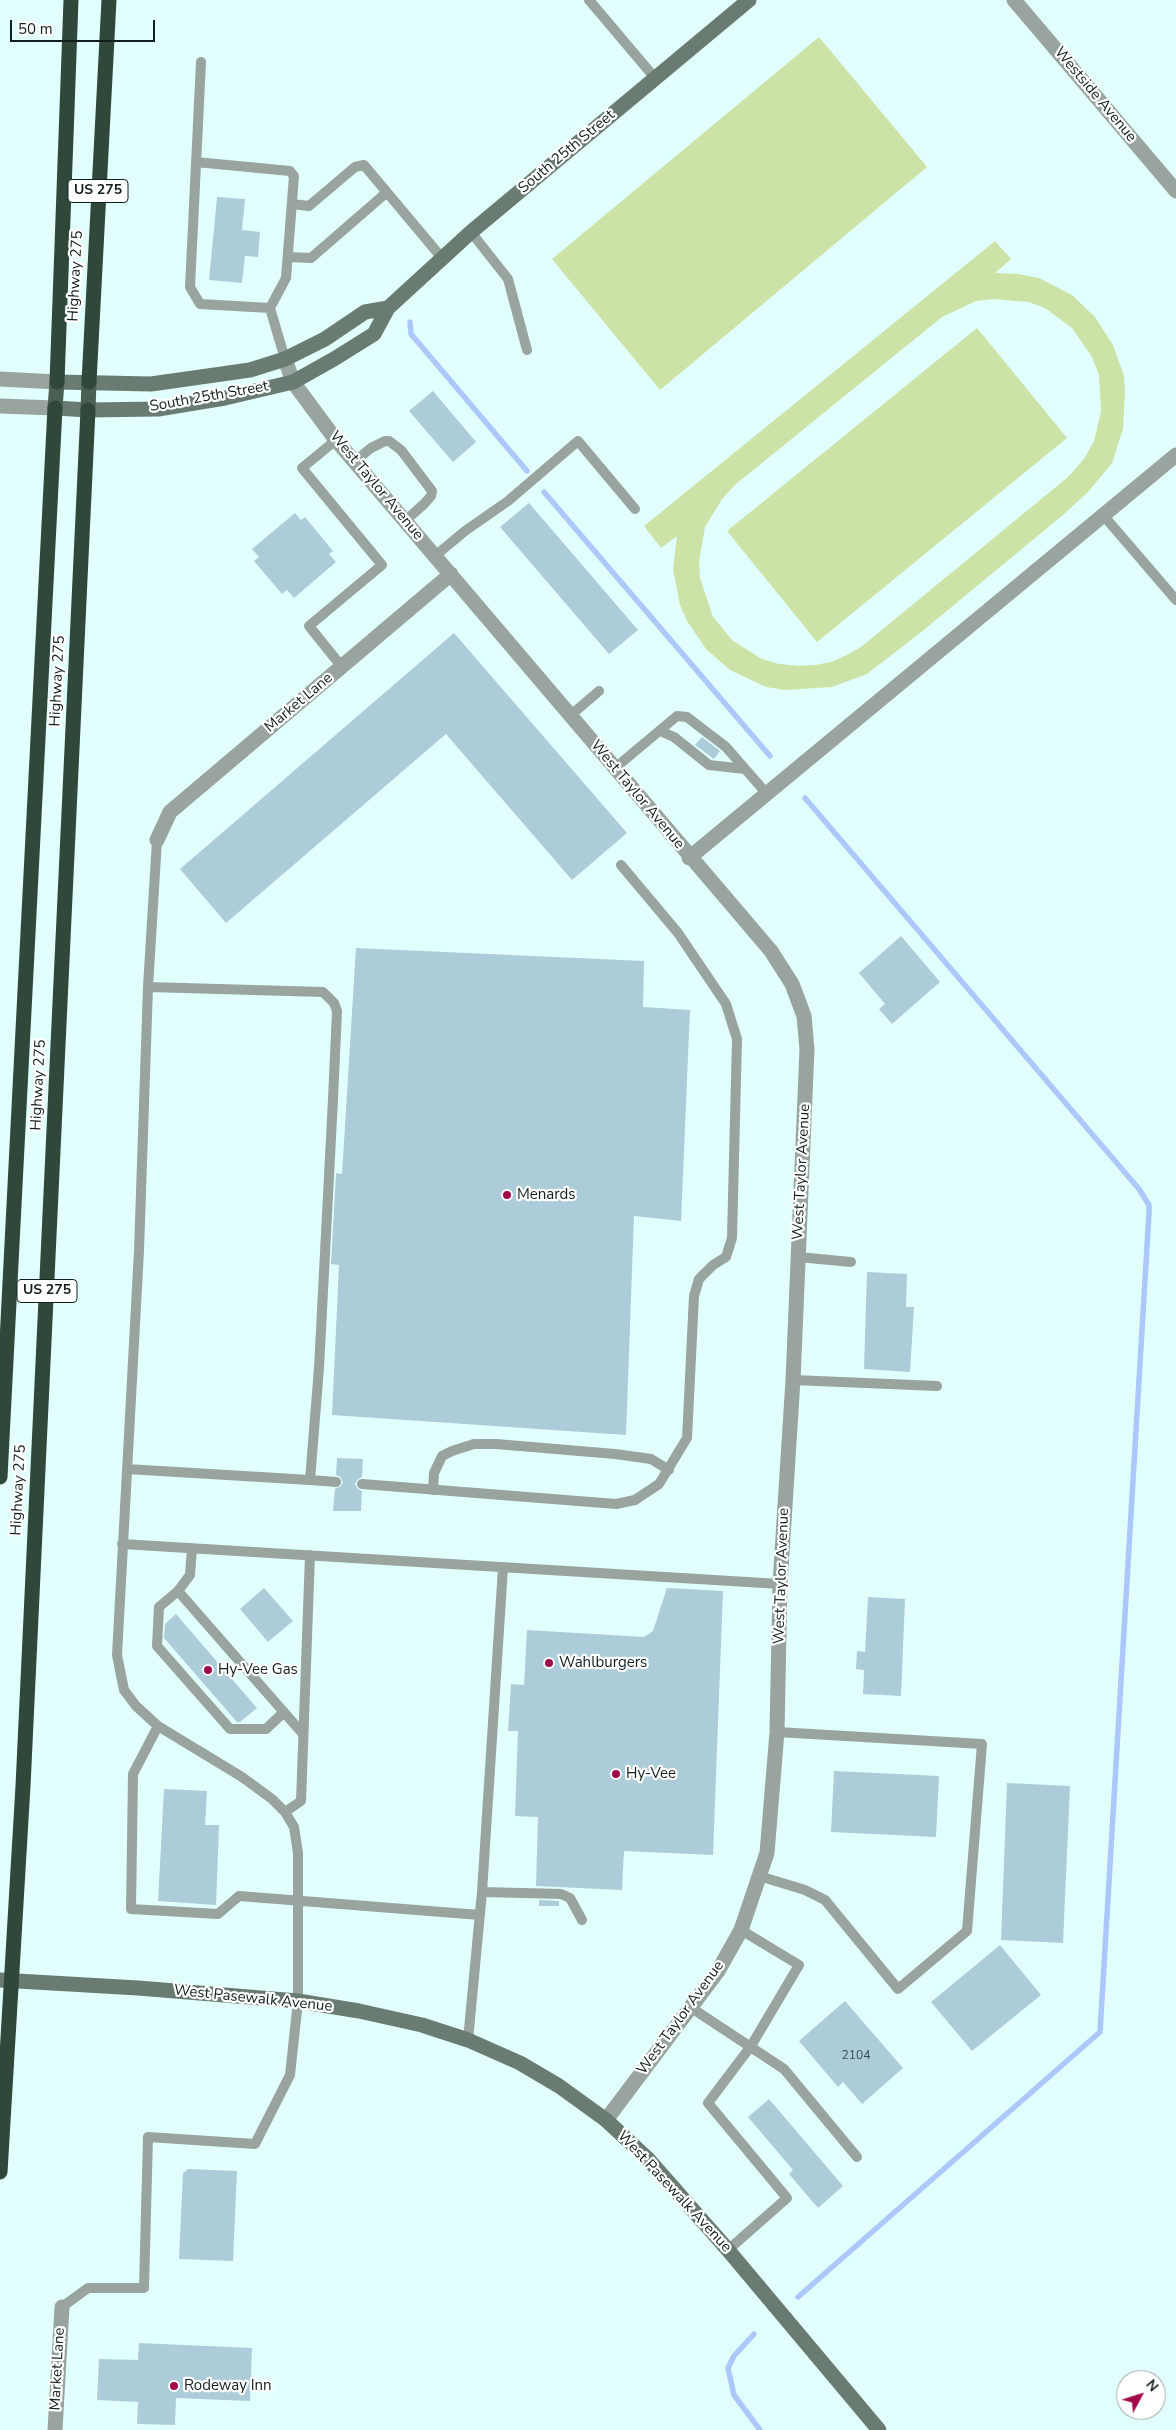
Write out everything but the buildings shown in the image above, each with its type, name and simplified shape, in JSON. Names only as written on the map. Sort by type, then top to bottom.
[{"type":"highway","name":"Highway 275","points":[[57,382],[71,0]]},
{"type":"highway","name":"Highway 275","points":[[89,382],[109,0]]},
{"type":"highway","name":"Highway 275","points":[[0,1477],[55,408]]},
{"type":"highway","name":"Highway 275","points":[[0,2172],[6,1981],[88,410]]},
{"type":"main road","name":"South 25th Street","points":[[55,408],[88,410],[158,408],[225,398],[293,382],[374,334],[388,308],[442,258],[655,78],[741,2]]},
{"type":"main road","name":"South 25th Street","points":[[57,382],[151,384],[250,370],[286,359],[325,340],[365,312],[388,308]]},
{"type":"main road","name":"Highway 275","points":[[55,408],[57,382]]},
{"type":"main road","name":"Highway 275","points":[[88,410],[89,382]]},
{"type":"main road","name":"West Pasewalk Avenue","points":[[6,1981],[138,1988],[298,2001],[413,2023],[468,2040],[520,2063],[559,2086],[606,2120],[648,2159],[728,2250],[879,2430]]},
{"type":"street","name":"Westside Avenue","points":[[1014,0],[1176,191]]},
{"type":"street","name":"West Taylor Avenue","points":[[286,359],[293,382],[354,462],[616,768],[689,858],[771,951],[792,984],[804,1016],[807,1049],[793,1380],[780,1584],[777,1732],[767,1853],[741,1930],[718,1971],[606,2120]]},
{"type":"street","name":"South 25th Street","points":[[0,379],[57,382]]},
{"type":"street","name":"South 25th Street","points":[[0,406],[55,408]]},
{"type":"street","points":[[689,858],[1176,455]]},
{"type":"street","name":"Market Lane","points":[[157,840],[170,812],[451,574]]},
{"type":"street","name":"Market Lane","points":[[55,2430],[62,2307]]},
{"type":"lane","points":[[589,0],[655,78]]},
{"type":"lane","points":[[201,62],[190,287],[200,304],[270,308]]},
{"type":"lane","points":[[196,162],[290,171],[294,176],[286,278],[270,308],[286,359]]},
{"type":"lane","points":[[292,204],[309,206],[355,167],[364,166],[442,258]]},
{"type":"lane","points":[[288,257],[311,258],[386,192]]},
{"type":"lane","points":[[471,232],[508,279],[527,350]]},
{"type":"lane","points":[[336,440],[302,468],[382,564],[309,626],[342,666]]},
{"type":"lane","points":[[354,462],[371,448],[384,441],[389,441],[400,450],[432,491],[431,496],[424,504],[405,520]]},
{"type":"lane","points":[[435,556],[465,531],[508,501],[578,441],[635,509]]},
{"type":"lane","points":[[1104,516],[1176,600]]},
{"type":"lane","points":[[571,715],[599,691]]},
{"type":"lane","points":[[616,768],[677,716],[687,717],[726,747],[767,794]]},
{"type":"lane","points":[[660,731],[674,737],[709,766],[745,769]]},
{"type":"lane","points":[[62,2307],[88,2288],[144,2288],[148,2136],[255,2144],[290,2075],[298,2001],[297,1844],[294,1828],[285,1812],[242,1777],[158,1726],[136,1706],[124,1690],[117,1655],[139,1251],[148,988],[157,840]]},
{"type":"lane","points":[[362,1484],[616,1504],[635,1500],[659,1484],[687,1438],[694,1296],[699,1280],[713,1265],[726,1257],[732,1238],[737,1039],[726,1004],[678,933],[621,865]]},
{"type":"lane","points":[[148,988],[315,991],[323,992],[334,1003],[337,1011],[319,1368],[310,1480]]},
{"type":"lane","points":[[798,1257],[850,1262]]},
{"type":"lane","points":[[793,1380],[937,1386]]},
{"type":"lane","points":[[433,1490],[434,1473],[442,1456],[474,1444],[496,1444],[615,1454],[651,1459],[669,1470]]},
{"type":"lane","points":[[127,1469],[336,1482]]},
{"type":"lane","points":[[122,1544],[780,1584]]},
{"type":"lane","points":[[192,1548],[190,1575],[178,1591],[159,1607],[156,1646],[230,1729],[266,1728],[284,1712]]},
{"type":"lane","points":[[285,1812],[300,1801],[310,1555]]},
{"type":"lane","points":[[468,2040],[482,1892],[503,1568]]},
{"type":"lane","points":[[178,1591],[303,1734]]},
{"type":"lane","points":[[158,1726],[133,1774],[131,1909],[218,1914],[239,1896],[298,1903],[480,1915]]},
{"type":"lane","points":[[759,1876],[805,1890],[825,1900],[898,1989],[968,1931],[982,1744],[777,1732]]},
{"type":"lane","points":[[482,1892],[561,1894],[570,1898],[582,1920]]},
{"type":"lane","points":[[728,2250],[787,2198],[708,2103],[751,2046],[799,1965],[741,1930]]},
{"type":"lane","points":[[690,2006],[784,2069],[857,2157]]},
{"type":"green space","points":[[819,37],[927,167],[660,390],[552,259]]},
{"type":"green space","points":[[995,241],[1011,259],[995,273],[1018,274],[1039,278],[1072,295],[1095,317],[1113,345],[1124,376],[1123,429],[1112,463],[1088,492],[1063,515],[920,633],[867,674],[832,687],[785,690],[766,687],[730,670],[706,649],[687,621],[680,605],[673,569],[677,536],[661,548],[644,526]],"holes":[[[994,299],[1029,302],[1045,308],[1072,328],[1092,357],[1099,375],[1101,411],[1094,441],[1084,459],[1068,477],[861,647],[847,655],[831,662],[815,665],[779,664],[762,659],[733,641],[713,617],[700,578],[699,561],[705,527],[722,499],[736,484],[942,317],[976,301]]]},
{"type":"green space","points":[[977,328],[1067,438],[817,642],[727,531]]},
{"type":"waterway","points":[[410,322],[411,334],[527,471]]},
{"type":"waterway","points":[[544,492],[770,756]]},
{"type":"waterway","points":[[798,2297],[1100,2032],[1149,1213],[1149,1205],[1139,1189],[805,798]]},
{"type":"waterway","points":[[754,2334],[734,2356],[728,2368],[734,2395],[760,2430]]},
{"type":"place","name":"Menards","points":[[507,1195]]},
{"type":"place","name":"Wahlburgers","points":[[549,1663]]},
{"type":"place","name":"Hy-Vee Gas","points":[[208,1670]]},
{"type":"place","name":"Hy-Vee","points":[[616,1774]]},
{"type":"place","name":"Rodeway Inn","points":[[174,2386]]}]
